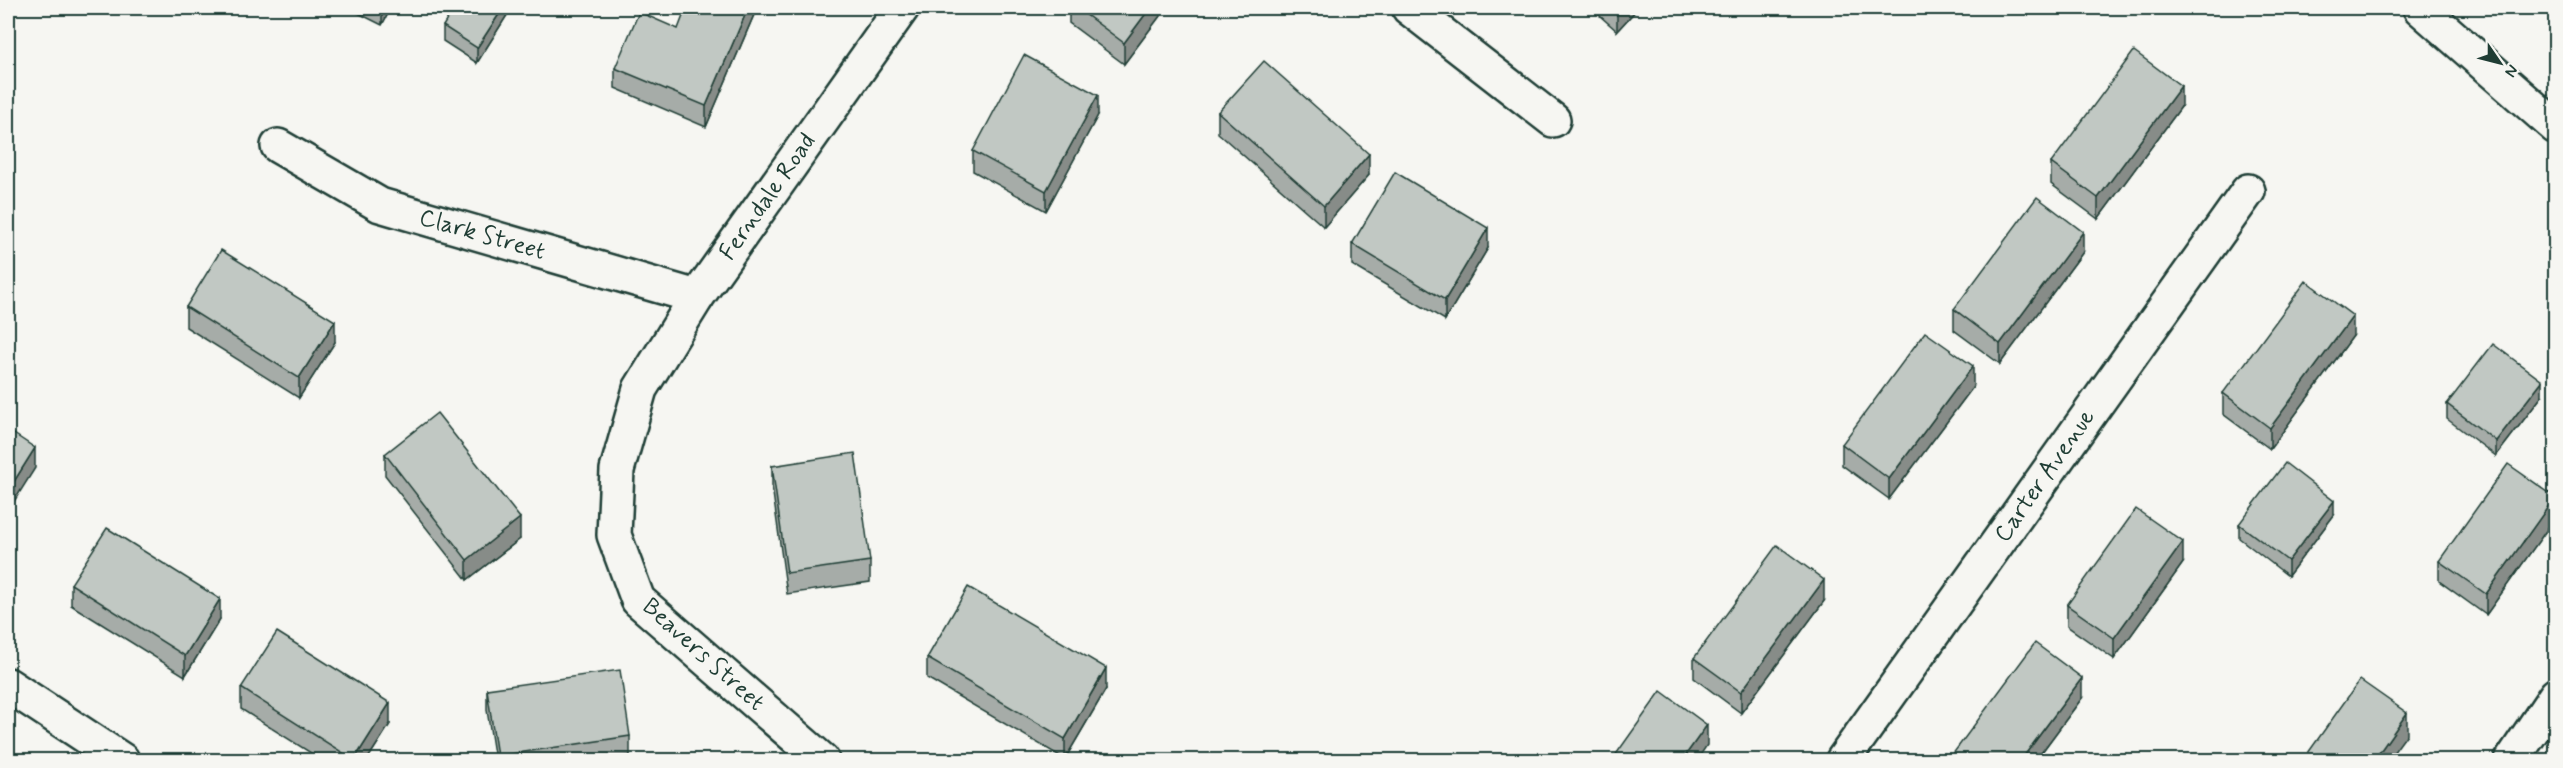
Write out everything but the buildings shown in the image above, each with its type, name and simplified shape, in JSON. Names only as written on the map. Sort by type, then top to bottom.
[{"type":"street","name":"Ferndale Road","points":[[640,389],[697,297],[902,8]]},
{"type":"street","points":[[1409,8],[1553,120]]},
{"type":"street","points":[[2437,13],[2556,127]]},
{"type":"street","name":"Clark Street","points":[[278,146],[380,205],[697,297]]},
{"type":"street","name":"Carter Avenue","points":[[1843,760],[2248,191]]},
{"type":"street","name":"Beavers Street","points":[[640,389],[617,470],[614,535],[638,600],[814,759]]},
{"type":"street","points":[[8,685],[122,760]]},
{"type":"street","points":[[2512,760],[2556,695]]}]
